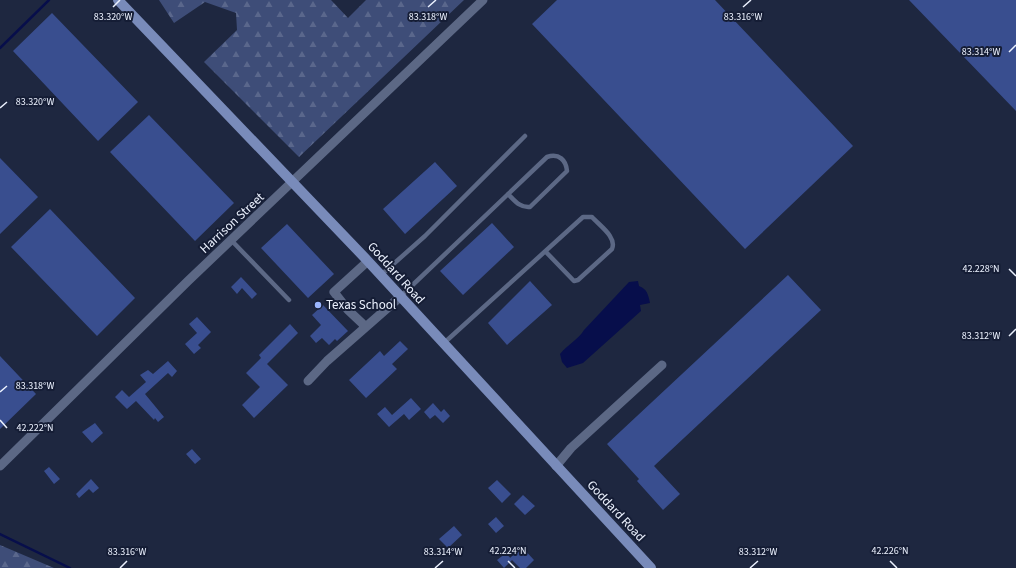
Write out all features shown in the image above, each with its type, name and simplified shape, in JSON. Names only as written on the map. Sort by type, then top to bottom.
[{"type":"main road","name":"Goddard Road","points":[[118,0],[368,261],[651,568]]},
{"type":"street","name":"Harrison Street","points":[[0,466],[292,182],[483,0]]},
{"type":"street","points":[[365,326],[348,310],[334,292],[368,261]]},
{"type":"street","points":[[308,381],[365,326],[400,297]]},
{"type":"street","points":[[556,466],[571,448],[662,365]]},
{"type":"lane","points":[[381,276],[425,236],[525,136]]},
{"type":"lane","points":[[400,297],[508,194],[547,157],[554,155],[566,163],[567,171],[530,207],[525,208],[520,206],[508,194]]},
{"type":"lane","points":[[443,344],[583,217],[592,217],[613,239],[614,244],[612,249],[578,280],[574,281],[546,252]]},
{"type":"lane","points":[[232,240],[289,300]]},
{"type":"green space","points":[[159,0],[331,0],[348,18],[366,0],[464,0],[299,157],[204,62],[237,30],[236,13],[205,2],[174,23]]},
{"type":"green space","points":[[0,545],[54,568],[0,568]]},
{"type":"shaded area","points":[[638,281],[639,286],[647,292],[650,303],[640,305],[641,311],[583,363],[567,368],[562,362],[560,354],[566,347],[579,337],[629,282]]},
{"type":"building","points":[[557,0],[715,0],[853,146],[745,249],[532,24]]},
{"type":"building","points":[[909,0],[1016,0],[1016,111]]},
{"type":"building","points":[[52,13],[138,102],[98,141],[13,51]]},
{"type":"building","points":[[149,115],[234,203],[195,241],[110,152]]},
{"type":"building","points":[[0,158],[38,197],[0,234]]},
{"type":"building","points":[[435,162],[457,186],[405,234],[383,209]]},
{"type":"building","points":[[50,209],[135,298],[97,336],[11,247]]},
{"type":"building","points":[[492,223],[514,247],[463,295],[440,271]]},
{"type":"building","points":[[287,224],[334,274],[308,298],[261,248]]},
{"type":"building","points":[[788,275],[821,310],[654,466],[680,494],[663,510],[637,481],[639,479],[607,444]]},
{"type":"building","points":[[241,277],[257,294],[252,299],[242,288],[237,294],[231,287]]},
{"type":"building","points":[[530,281],[552,305],[507,345],[488,323]]},
{"type":"building","points":[[323,305],[348,331],[337,341],[335,339],[329,345],[322,338],[316,343],[310,336],[321,325],[312,315]]},
{"type":"building","points":[[197,317],[211,332],[198,345],[201,348],[194,354],[185,344],[197,333],[189,324]]},
{"type":"building","points":[[290,324],[298,333],[267,364],[288,385],[254,418],[242,405],[260,387],[246,373],[261,358],[259,355]]},
{"type":"building","points":[[400,341],[408,349],[392,364],[397,369],[366,398],[349,380],[380,351],[384,356]]},
{"type":"building","points":[[0,356],[36,394],[0,429]]},
{"type":"building","points":[[168,361],[177,371],[172,377],[168,373],[145,394],[164,417],[158,422],[155,418],[154,420],[136,401],[127,409],[115,397],[122,390],[129,397],[146,382],[140,375],[148,370],[153,374]]},
{"type":"building","points":[[411,398],[421,409],[409,420],[404,414],[389,427],[377,414],[385,407],[392,415]]},
{"type":"building","points":[[433,403],[441,412],[444,409],[450,416],[443,423],[435,415],[430,419],[424,412]]},
{"type":"building","points":[[95,423],[103,433],[92,443],[82,432]]},
{"type":"building","points":[[192,449],[201,459],[195,464],[186,454]]},
{"type":"building","points":[[49,467],[60,479],[54,484],[44,471]]},
{"type":"building","points":[[91,479],[99,488],[93,493],[89,489],[79,498],[76,494]]},
{"type":"building","points":[[497,480],[511,494],[502,503],[488,488]]},
{"type":"building","points":[[523,495],[535,506],[525,515],[514,504]]},
{"type":"building","points":[[496,517],[504,526],[496,533],[488,524]]},
{"type":"building","points":[[454,526],[462,535],[448,548],[439,539]]},
{"type":"building","points":[[522,547],[534,560],[526,568],[520,568],[510,558]]},
{"type":"building","points":[[506,553],[512,560],[504,568],[497,560]]},
{"type":"waterway","points":[[0,48],[49,0]]},
{"type":"waterway","points":[[0,534],[70,568]]},
{"type":"place","name":"Texas School","points":[[318,305]]}]
